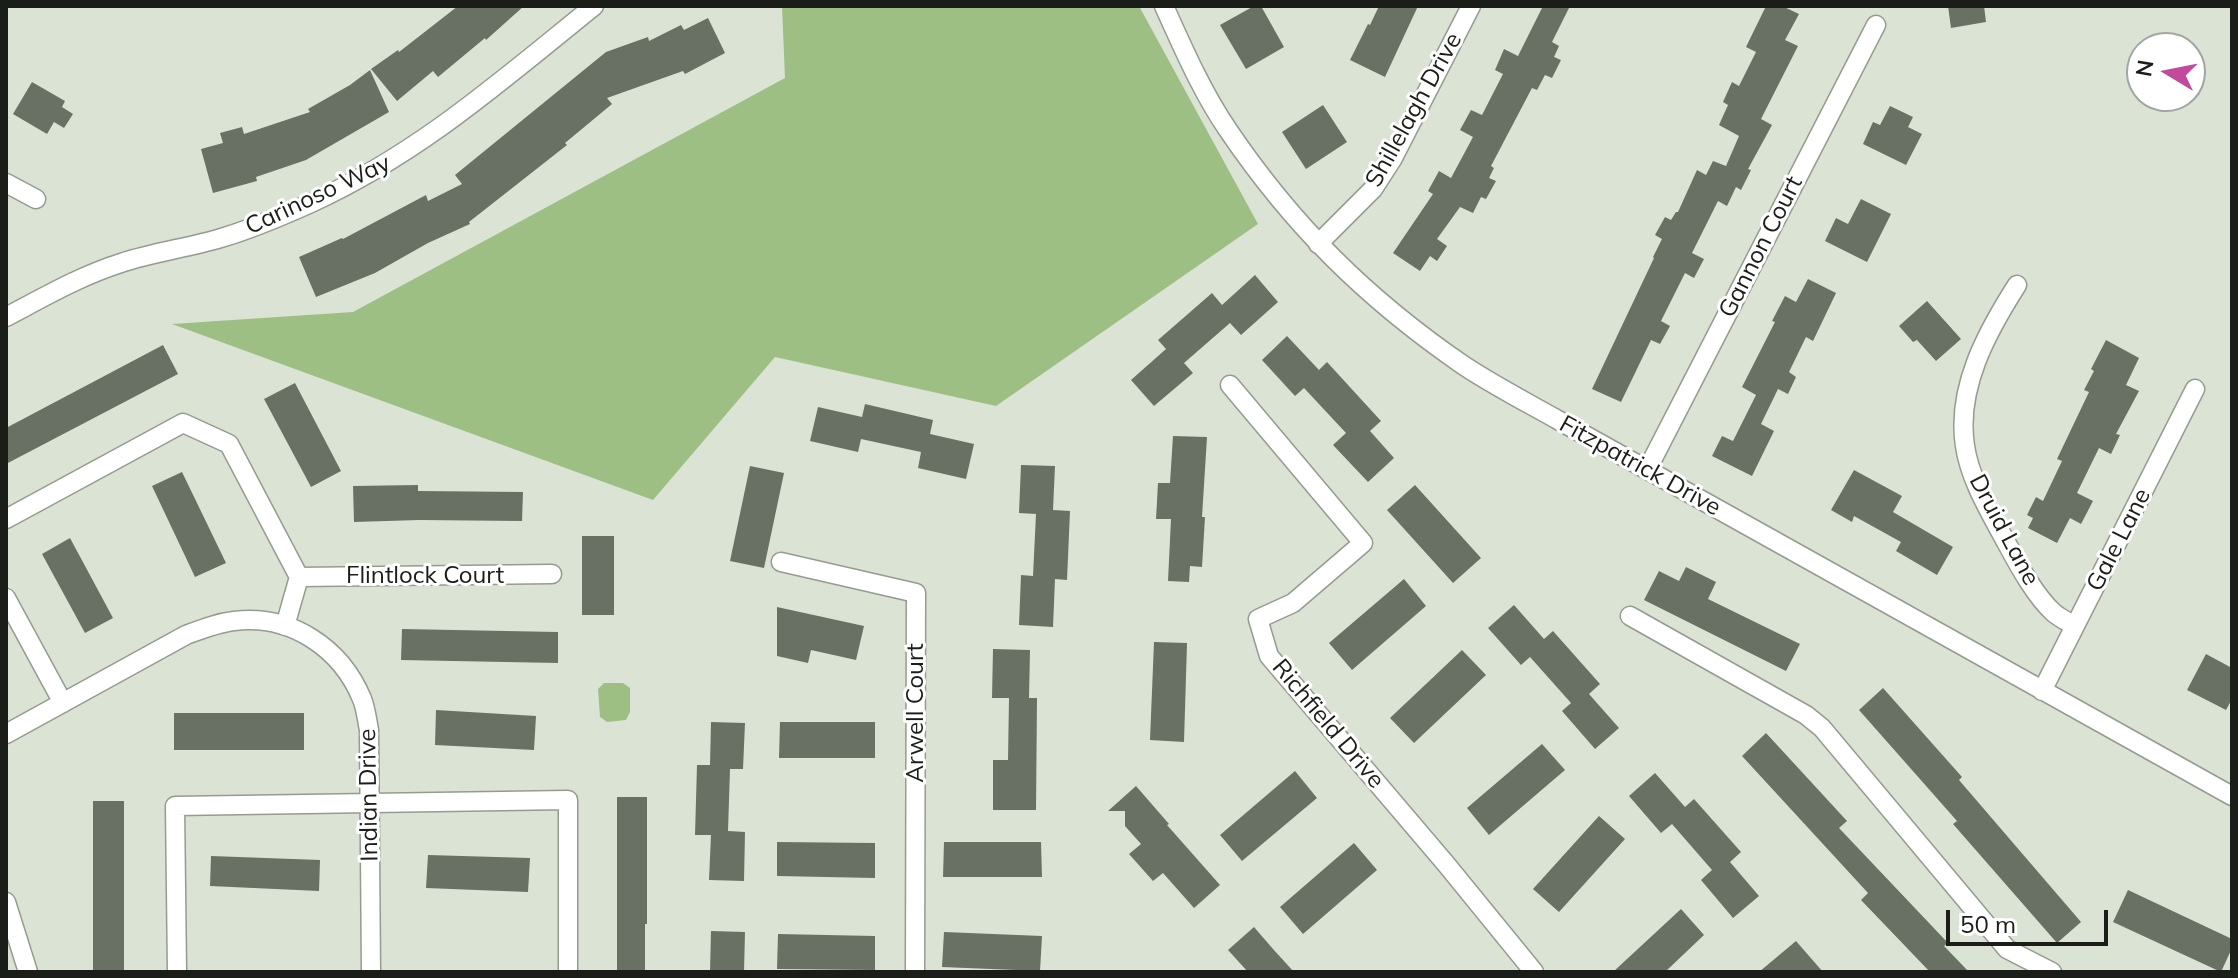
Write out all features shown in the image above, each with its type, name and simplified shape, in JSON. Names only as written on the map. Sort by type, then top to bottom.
[{"type":"street","name":"Carinoso Way","points":[[6,317],[87,275],[124,262],[221,238],[268,221],[355,182],[456,118],[594,6]]},
{"type":"street","name":"Fitzpatrick Drive","points":[[1164,6],[1193,69],[1227,128],[1270,187],[1318,244],[1387,309],[1466,367],[2232,796]]},
{"type":"street","name":"Shillelagh Drive","points":[[1318,244],[1373,189],[1393,158],[1471,6]]},
{"type":"street","name":"Gannon Court","points":[[1647,470],[1876,25]]},
{"type":"street","points":[[6,183],[36,199]]},
{"type":"street","name":"Druid Lane","points":[[2017,285],[1987,336],[1966,394],[1965,447],[1974,479],[2011,550],[2045,604],[2057,616],[2075,626]]},
{"type":"street","name":"Richfield Drive","points":[[1230,385],[1363,543],[1293,603],[1258,619],[1269,656],[1534,972]]},
{"type":"street","name":"Gale Lane","points":[[2042,691],[2195,389]]},
{"type":"street","points":[[6,519],[183,423],[229,444],[299,577],[285,626]]},
{"type":"street","name":"Arwell Court","points":[[781,562],[916,593],[915,972]]},
{"type":"street","name":"Flintlock Court","points":[[299,577],[552,574]]},
{"type":"street","points":[[6,598],[63,703]]},
{"type":"street","points":[[1630,616],[1806,715],[1822,728],[2007,949],[2052,972]]},
{"type":"street","name":"Indian Drive","points":[[6,734],[186,635],[211,625],[260,620],[310,636],[333,654],[352,678],[364,702],[369,730],[371,972]]},
{"type":"street","points":[[177,972],[175,806],[568,800],[568,972]]},
{"type":"street","points":[[6,902],[28,972]]},
{"type":"green space","points":[[782,6],[1139,6],[1258,224],[996,406],[775,357],[653,500],[172,324],[353,312],[785,78]]},
{"type":"green space","points":[[604,683],[623,683],[630,688],[630,712],[626,720],[607,722],[600,717],[598,689]]},
{"type":"building","points":[[458,6],[524,6],[438,77],[433,71],[397,101],[371,69],[399,52]]},
{"type":"building","points":[[1254,6],[1261,6],[1284,47],[1246,69],[1220,25]]},
{"type":"building","points":[[1379,6],[1418,6],[1385,77],[1350,60]]},
{"type":"building","points":[[1543,6],[1570,6],[1552,42],[1559,46],[1554,57],[1561,60],[1552,78],[1545,75],[1537,90],[1532,88],[1491,166],[1494,168],[1489,178],[1496,181],[1486,199],[1481,197],[1473,213],[1460,207],[1437,239],[1447,246],[1437,261],[1430,256],[1420,271],[1393,253],[1433,194],[1428,191],[1439,171],[1451,178],[1473,137],[1460,130],[1471,110],[1482,115],[1503,74],[1495,70],[1504,49],[1518,56]]},
{"type":"building","points":[[1766,6],[1782,6],[1799,14],[1785,40],[1798,46],[1761,119],[1772,125],[1748,169],[1751,170],[1741,190],[1736,187],[1727,206],[1718,201],[1692,253],[1704,259],[1694,278],[1685,273],[1661,321],[1670,326],[1660,344],[1651,340],[1621,402],[1592,389],[1654,258],[1662,239],[1655,235],[1665,217],[1671,220],[1678,212],[1697,170],[1706,175],[1713,161],[1726,166],[1739,136],[1719,125],[1728,105],[1723,102],[1732,82],[1739,86],[1756,52],[1746,47]]},
{"type":"building","points":[[1948,6],[1984,6],[1986,22],[1951,28]]},
{"type":"building","points":[[708,18],[725,53],[685,74],[683,71],[607,98],[612,104],[470,224],[375,273],[316,297],[299,257],[343,239],[426,195],[428,201],[462,184],[455,175],[606,52],[648,37],[649,41],[681,25],[684,30]]},
{"type":"building","points":[[370,70],[389,112],[306,160],[256,177],[257,181],[213,193],[201,149],[223,143],[220,133],[242,127],[244,134],[310,112],[308,109]]},
{"type":"building","points":[[32,82],[65,101],[62,107],[73,114],[64,128],[54,122],[47,134],[13,114]]},
{"type":"building","points":[[1323,105],[1347,142],[1306,169],[1282,132]]},
{"type":"building","points":[[1890,106],[1913,117],[1908,127],[1922,134],[1906,165],[1863,144],[1873,122],[1880,125]]},
{"type":"building","points":[[1861,199],[1891,214],[1867,262],[1825,241],[1836,218],[1848,224]]},
{"type":"building","points":[[1255,275],[1278,302],[1241,335],[1230,323],[1184,363],[1193,373],[1154,406],[1131,380],[1166,349],[1158,340],[1212,293],[1222,305]]},
{"type":"building","points":[[1808,279],[1836,293],[1813,341],[1806,337],[1789,372],[1796,377],[1788,394],[1778,389],[1761,424],[1774,431],[1752,476],[1712,456],[1722,436],[1733,441],[1756,395],[1742,387],[1785,296],[1796,302]]},
{"type":"building","points":[[1927,301],[1961,339],[1936,361],[1899,326]]},
{"type":"building","points":[[1287,336],[1319,370],[1327,362],[1381,421],[1370,431],[1394,458],[1368,482],[1333,445],[1346,433],[1304,388],[1295,396],[1262,360]]},
{"type":"building","points":[[2106,340],[2139,358],[2126,385],[2139,391],[2116,434],[2120,435],[2111,454],[2099,448],[2077,493],[2093,501],[2081,524],[2070,518],[2057,543],[2028,528],[2033,518],[2027,515],[2036,497],[2043,501],[2062,461],[2057,459],[2089,392],[2084,390]]},
{"type":"building","points":[[163,345],[178,374],[6,464],[6,428]]},
{"type":"building","points":[[295,383],[341,471],[311,487],[264,399]]},
{"type":"building","points":[[865,404],[933,420],[930,434],[974,444],[966,479],[918,468],[921,452],[861,439],[858,452],[810,441],[818,407],[862,417]]},
{"type":"building","points":[[1173,436],[1207,437],[1202,567],[1190,566],[1189,582],[1168,581],[1171,519],[1156,519],[1158,483],[1170,483]]},
{"type":"building","points":[[1021,465],[1055,466],[1053,510],[1070,511],[1067,580],[1055,579],[1053,627],[1019,625],[1021,575],[1033,576],[1036,514],[1019,513]]},
{"type":"building","points":[[750,466],[784,473],[764,568],[730,561]]},
{"type":"building","points":[[1854,470],[1902,496],[1893,512],[1953,547],[1937,575],[1896,551],[1901,542],[1854,516],[1852,522],[1831,510]]},
{"type":"building","points":[[182,472],[226,563],[195,577],[152,486]]},
{"type":"building","points":[[418,485],[418,491],[523,492],[522,521],[354,522],[353,486]]},
{"type":"building","points":[[1415,485],[1481,558],[1453,583],[1387,510]]},
{"type":"building","points":[[582,536],[614,536],[614,615],[582,615]]},
{"type":"building","points":[[70,538],[113,618],[85,633],[42,554]]},
{"type":"building","points":[[1686,567],[1716,582],[1708,599],[1800,644],[1786,671],[1644,600],[1659,571],[1679,581]]},
{"type":"building","points":[[1404,579],[1426,606],[1352,670],[1329,643]]},
{"type":"building","points":[[1514,605],[1544,639],[1553,631],[1600,684],[1589,694],[1619,728],[1595,749],[1562,711],[1571,703],[1530,657],[1521,665],[1488,628]]},
{"type":"building","points":[[777,607],[864,626],[856,660],[811,650],[808,663],[777,656]]},
{"type":"building","points":[[402,629],[558,632],[558,663],[401,660]]},
{"type":"building","points":[[1154,642],[1187,643],[1184,742],[1150,740]]},
{"type":"building","points":[[993,649],[1030,650],[1029,698],[1037,698],[1036,810],[993,810],[993,760],[1008,760],[1009,698],[992,698]]},
{"type":"building","points":[[1462,650],[1486,675],[1414,743],[1390,718]]},
{"type":"building","points":[[2206,654],[2232,668],[2232,699],[2226,710],[2187,690]]},
{"type":"building","points":[[1883,688],[1962,777],[1959,780],[2081,922],[2057,943],[1953,824],[1957,821],[1859,710]]},
{"type":"building","points":[[436,710],[536,716],[534,750],[435,745]]},
{"type":"building","points":[[174,713],[304,713],[304,750],[174,750]]},
{"type":"building","points":[[711,722],[745,723],[743,769],[730,769],[728,831],[745,832],[744,881],[709,880],[711,835],[695,835],[697,765],[710,765]]},
{"type":"building","points":[[780,722],[875,722],[875,758],[779,758]]},
{"type":"building","points":[[1766,733],[1847,821],[1839,828],[1948,943],[1944,946],[1969,972],[1930,972],[1861,900],[1868,893],[1742,756]]},
{"type":"building","points":[[1542,744],[1565,770],[1489,835],[1467,808]]},
{"type":"building","points":[[1295,771],[1317,798],[1242,861],[1220,835]]},
{"type":"building","points":[[1655,773],[1685,807],[1694,799],[1741,852],[1730,862],[1759,896],[1733,918],[1701,880],[1712,870],[1672,824],[1661,833],[1629,796]]},
{"type":"building","points":[[1136,786],[1220,885],[1194,908],[1163,873],[1153,881],[1129,854],[1141,844],[1125,826],[1125,811],[1108,811]]},
{"type":"building","points":[[617,797],[647,797],[645,972],[617,972]]},
{"type":"building","points":[[93,801],[124,801],[124,972],[93,972]]},
{"type":"building","points":[[1599,816],[1625,839],[1559,912],[1533,889]]},
{"type":"building","points":[[777,842],[875,843],[875,878],[777,876]]},
{"type":"building","points":[[944,842],[1041,842],[1042,877],[943,877]]},
{"type":"building","points":[[1354,843],[1377,870],[1303,934],[1280,907]]},
{"type":"building","points":[[428,855],[530,858],[528,892],[426,888]]},
{"type":"building","points":[[211,856],[320,860],[319,891],[210,886]]},
{"type":"building","points":[[2128,890],[2232,939],[2232,948],[2221,972],[2113,922]]},
{"type":"building","points":[[1681,909],[1704,935],[1665,972],[1613,972]]},
{"type":"building","points":[[1254,927],[1294,972],[1248,972],[1228,950]]},
{"type":"building","points":[[711,931],[745,932],[744,972],[710,972]]},
{"type":"building","points":[[944,932],[1042,936],[1040,971],[942,967]]},
{"type":"building","points":[[778,934],[875,936],[875,970],[777,969]]},
{"type":"building","points":[[1796,941],[1823,972],[1759,972]]}]
